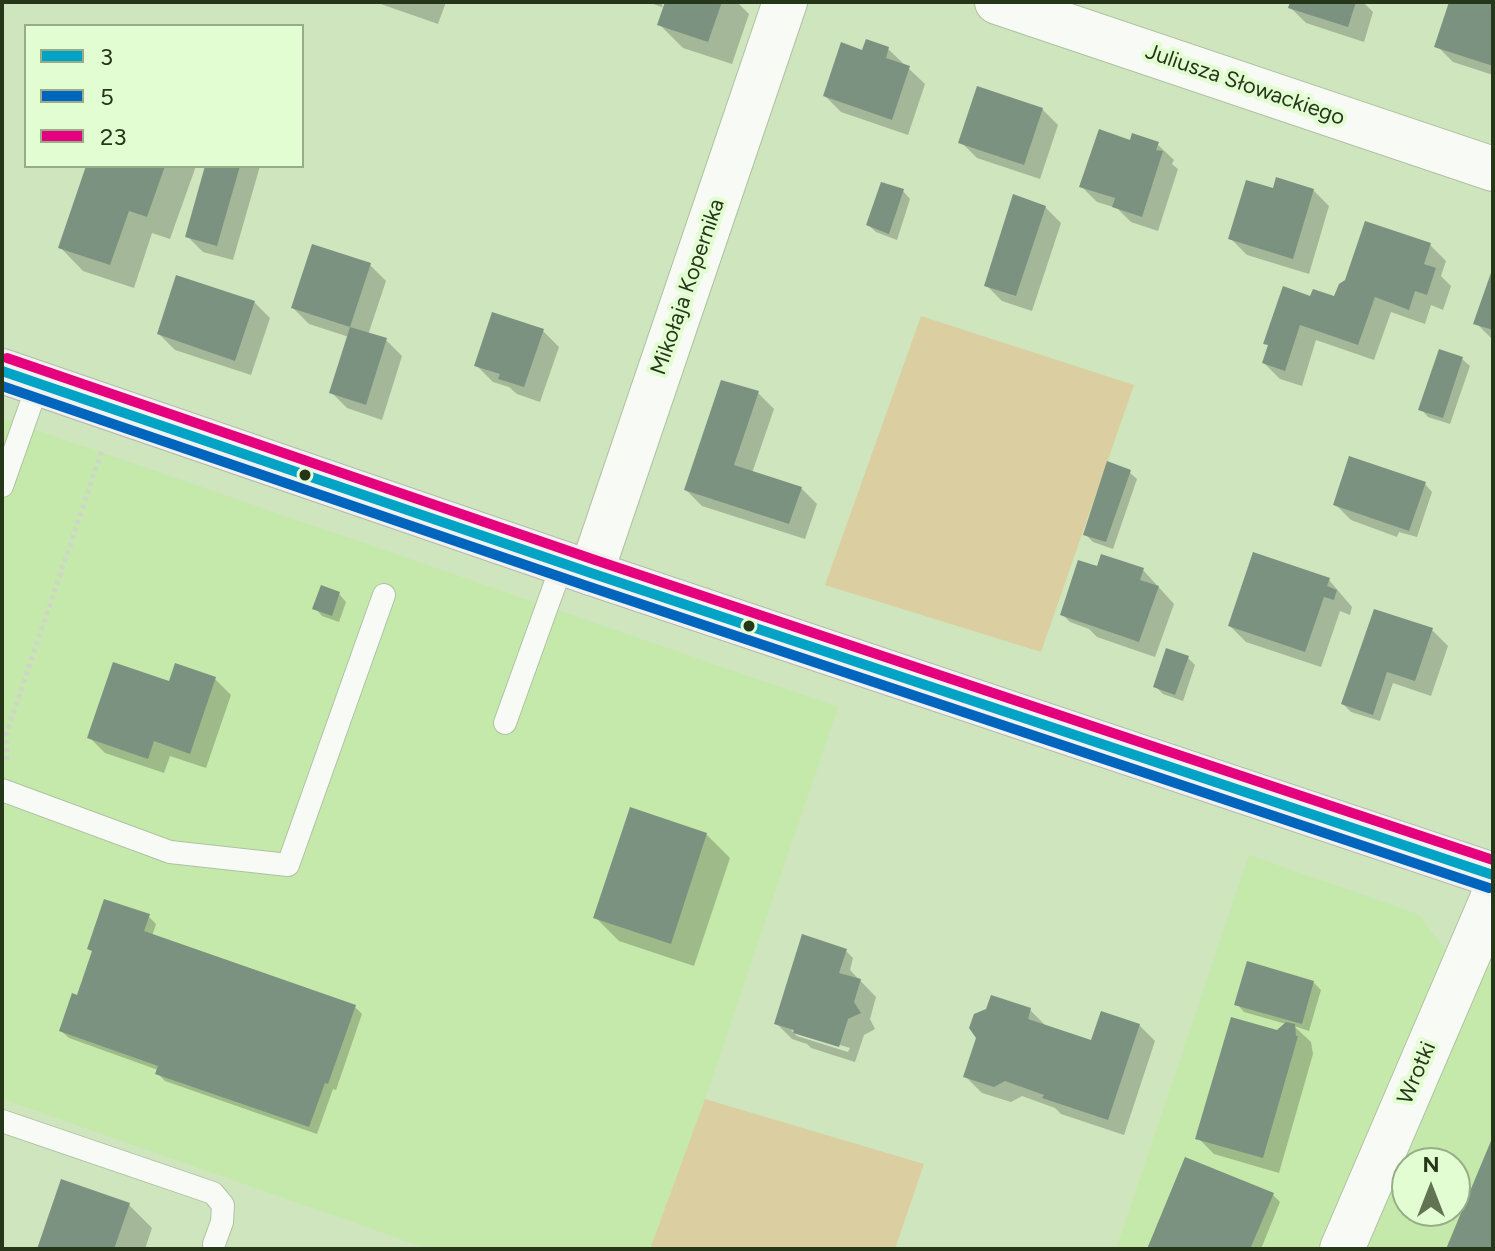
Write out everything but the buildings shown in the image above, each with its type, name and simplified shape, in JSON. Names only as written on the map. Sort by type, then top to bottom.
[{"type":"main road","points":[[20,378],[1493,875]]},
{"type":"street","name":"Mikołaja Kopernika","points":[[577,567],[785,2]]},
{"type":"street","name":"Juliusza Słowackiego","points":[[997,2],[1493,169]]},
{"type":"street","name":"Wrotki","points":[[1342,1249],[1493,897]]},
{"type":"lane","points":[[2,486],[20,378]]},
{"type":"lane","points":[[505,723],[577,567]]},
{"type":"lane","points":[[3,780],[170,852],[288,865],[384,595]]},
{"type":"lane","points":[[2,1121],[213,1193],[223,1205],[222,1222],[214,1244]]},
{"type":"path","points":[[3,780],[7,761],[6,735],[105,441]]},
{"type":"shaded area","points":[[921,316],[1134,385],[1041,652],[825,585]]},
{"type":"shaded area","points":[[2,418],[838,707],[705,1099],[650,1249],[429,1249],[2,1099]]},
{"type":"shaded area","points":[[1249,855],[1418,914],[1453,960],[1325,1249],[1116,1249]]},
{"type":"shaded area","points":[[1493,963],[1493,1249],[1354,1249],[1391,1162],[1391,1227],[1471,1227],[1471,1147],[1398,1147],[1466,987]]},
{"type":"shaded area","points":[[705,1099],[924,1164],[895,1249],[650,1249]]},
{"type":"transit line","name":"23","points":[[7,358],[595,560],[1493,860]]},
{"type":"transit line","name":"3","points":[[2,371],[591,573],[1493,875]]},
{"type":"transit line","name":"5","points":[[2,386],[1489,888]]}]
